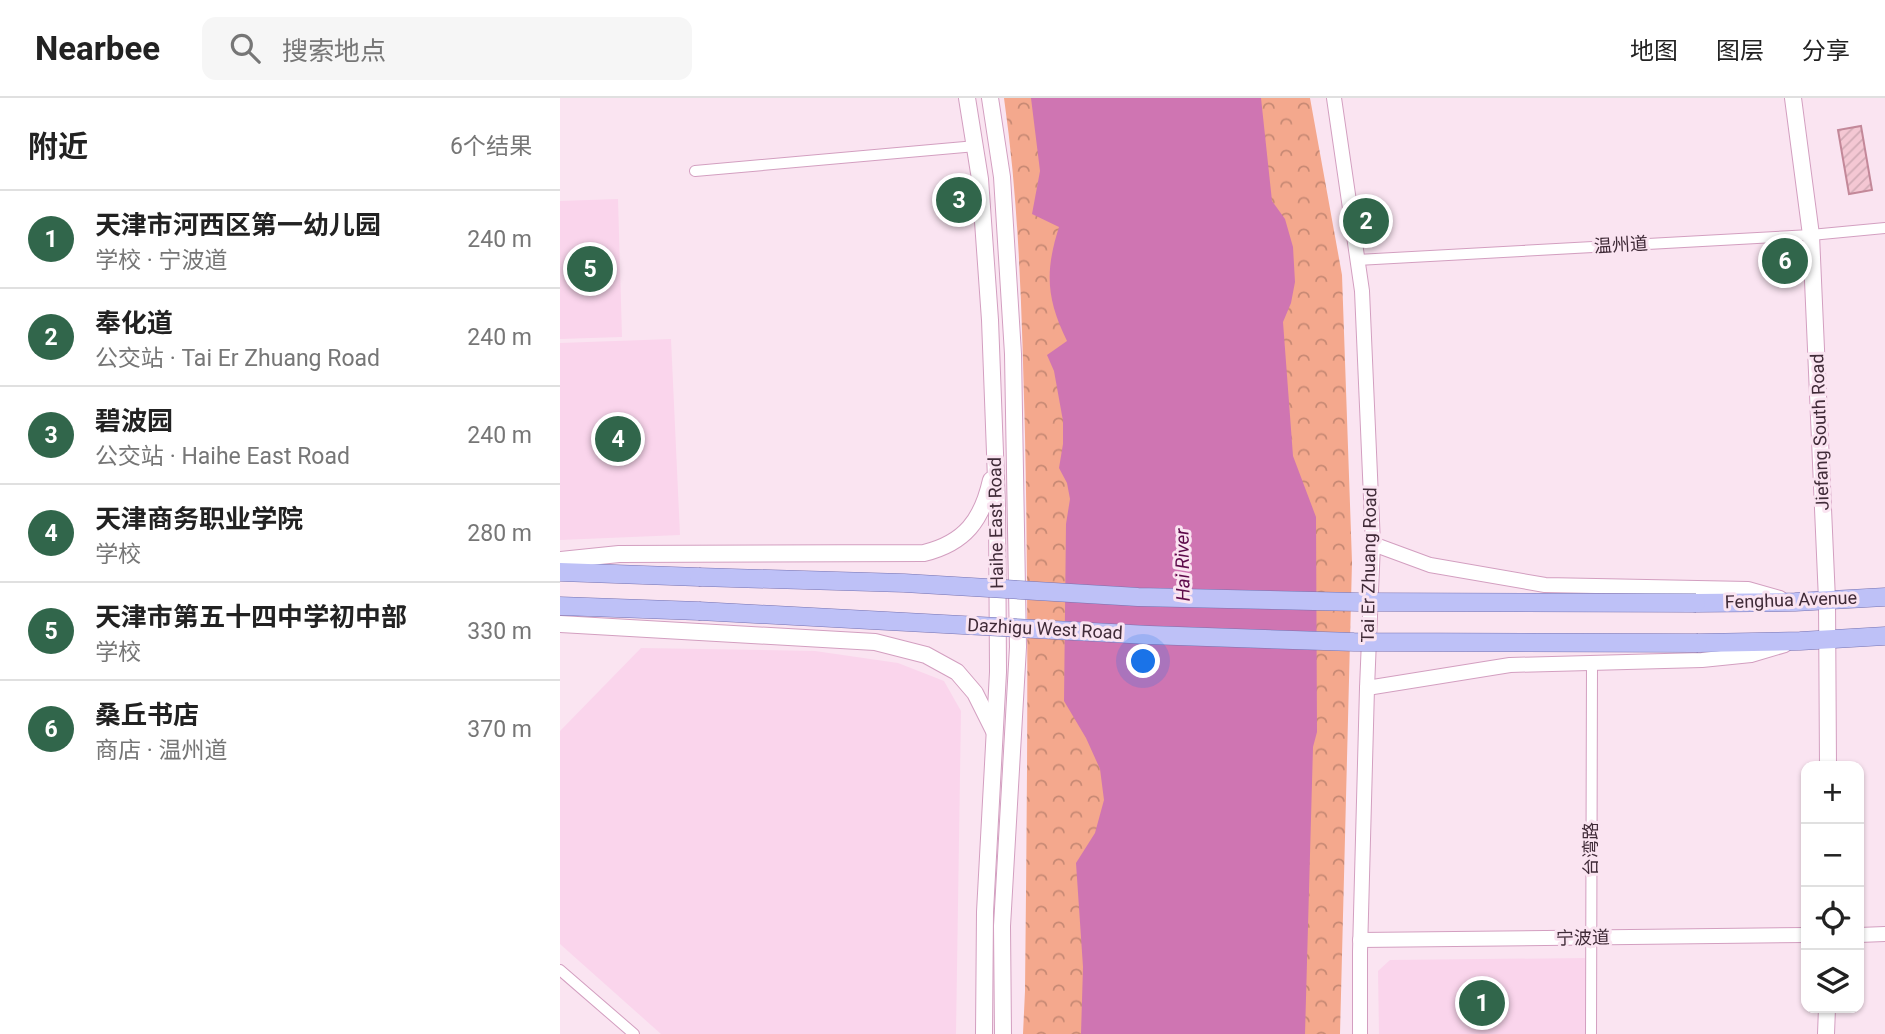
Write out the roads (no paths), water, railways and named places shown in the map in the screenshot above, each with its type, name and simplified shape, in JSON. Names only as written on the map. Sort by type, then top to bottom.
[{"type":"main road","name":"Haihe East Road","points":[[967,98],[980,179],[996,461],[998,672],[985,912],[984,1034]]},
{"type":"main road","name":"Haihe East Road","points":[[990,98],[1002,177],[1013,354],[1018,647],[1002,926],[1003,1034]]},
{"type":"main road","name":"Jiefang South Road","points":[[1793,98],[1811,235],[1827,600],[1828,761]]},
{"type":"main road","points":[[560,560],[619,554],[924,553],[944,548],[971,527],[987,499],[996,461]]},
{"type":"main road","name":"Dazhigu West Road","points":[[560,572],[904,583],[1138,597],[1357,602],[1696,603]]},
{"type":"main road","name":"Fenghua Avenue","points":[[1696,603],[1795,602],[1885,597]]},
{"type":"main road","name":"Dazhigu West Road","points":[[560,606],[1149,635],[1354,642],[1800,641]]},
{"type":"main road","points":[[560,624],[875,642],[926,655],[957,672],[975,693],[995,732]]},
{"type":"main road","points":[[1800,641],[1885,636]]},
{"type":"main road","points":[[1826,1013],[1826,1034]]},
{"type":"street","name":"Tai Er Zhuang Road","points":[[1334,98],[1362,290],[1374,544],[1367,688],[1360,1034]]},
{"type":"street","points":[[695,171],[976,146]]},
{"type":"street","name":"温州道","points":[[1357,260],[1811,235],[1885,228]]},
{"type":"street","points":[[1374,544],[1430,565],[1545,585],[1748,589],[1795,602]]},
{"type":"street","points":[[1367,688],[1510,665],[1702,660],[1751,655],[1800,641]]},
{"type":"street","name":"台湾路","points":[[1591,1034],[1592,664]]},
{"type":"street","points":[[1864,934],[1885,934]]},
{"type":"street","name":"宁波道","points":[[1360,940],[1801,935]]},
{"type":"street","points":[[560,970],[634,1034]]},
{"type":"water","name":"Hai River","points":[[1031,98],[1261,98],[1272,201],[1285,219],[1293,247],[1295,282],[1291,303],[1283,322],[1293,456],[1316,517],[1317,732],[1313,747],[1305,1034],[1081,1034],[1083,967],[1076,863],[1095,833],[1104,800],[1100,769],[1086,738],[1064,701],[1066,524],[1070,499],[1067,483],[1059,468],[1063,421],[1054,371],[1047,355],[1067,341],[1055,311],[1050,284],[1051,257],[1059,227],[1032,214],[1040,171]]},
{"type":"place","name":"碧波园","points":[[959,200]]},
{"type":"place","name":"奉化道","points":[[1366,221]]},
{"type":"place","name":"桑丘书店","points":[[1785,261]]},
{"type":"place","name":"天津市第五十四中学初中部","points":[[590,269]]},
{"type":"place","name":"天津商务职业学院","points":[[618,439]]},
{"type":"place","name":"天津市河西区第一幼儿园","points":[[1482,1003]]}]
